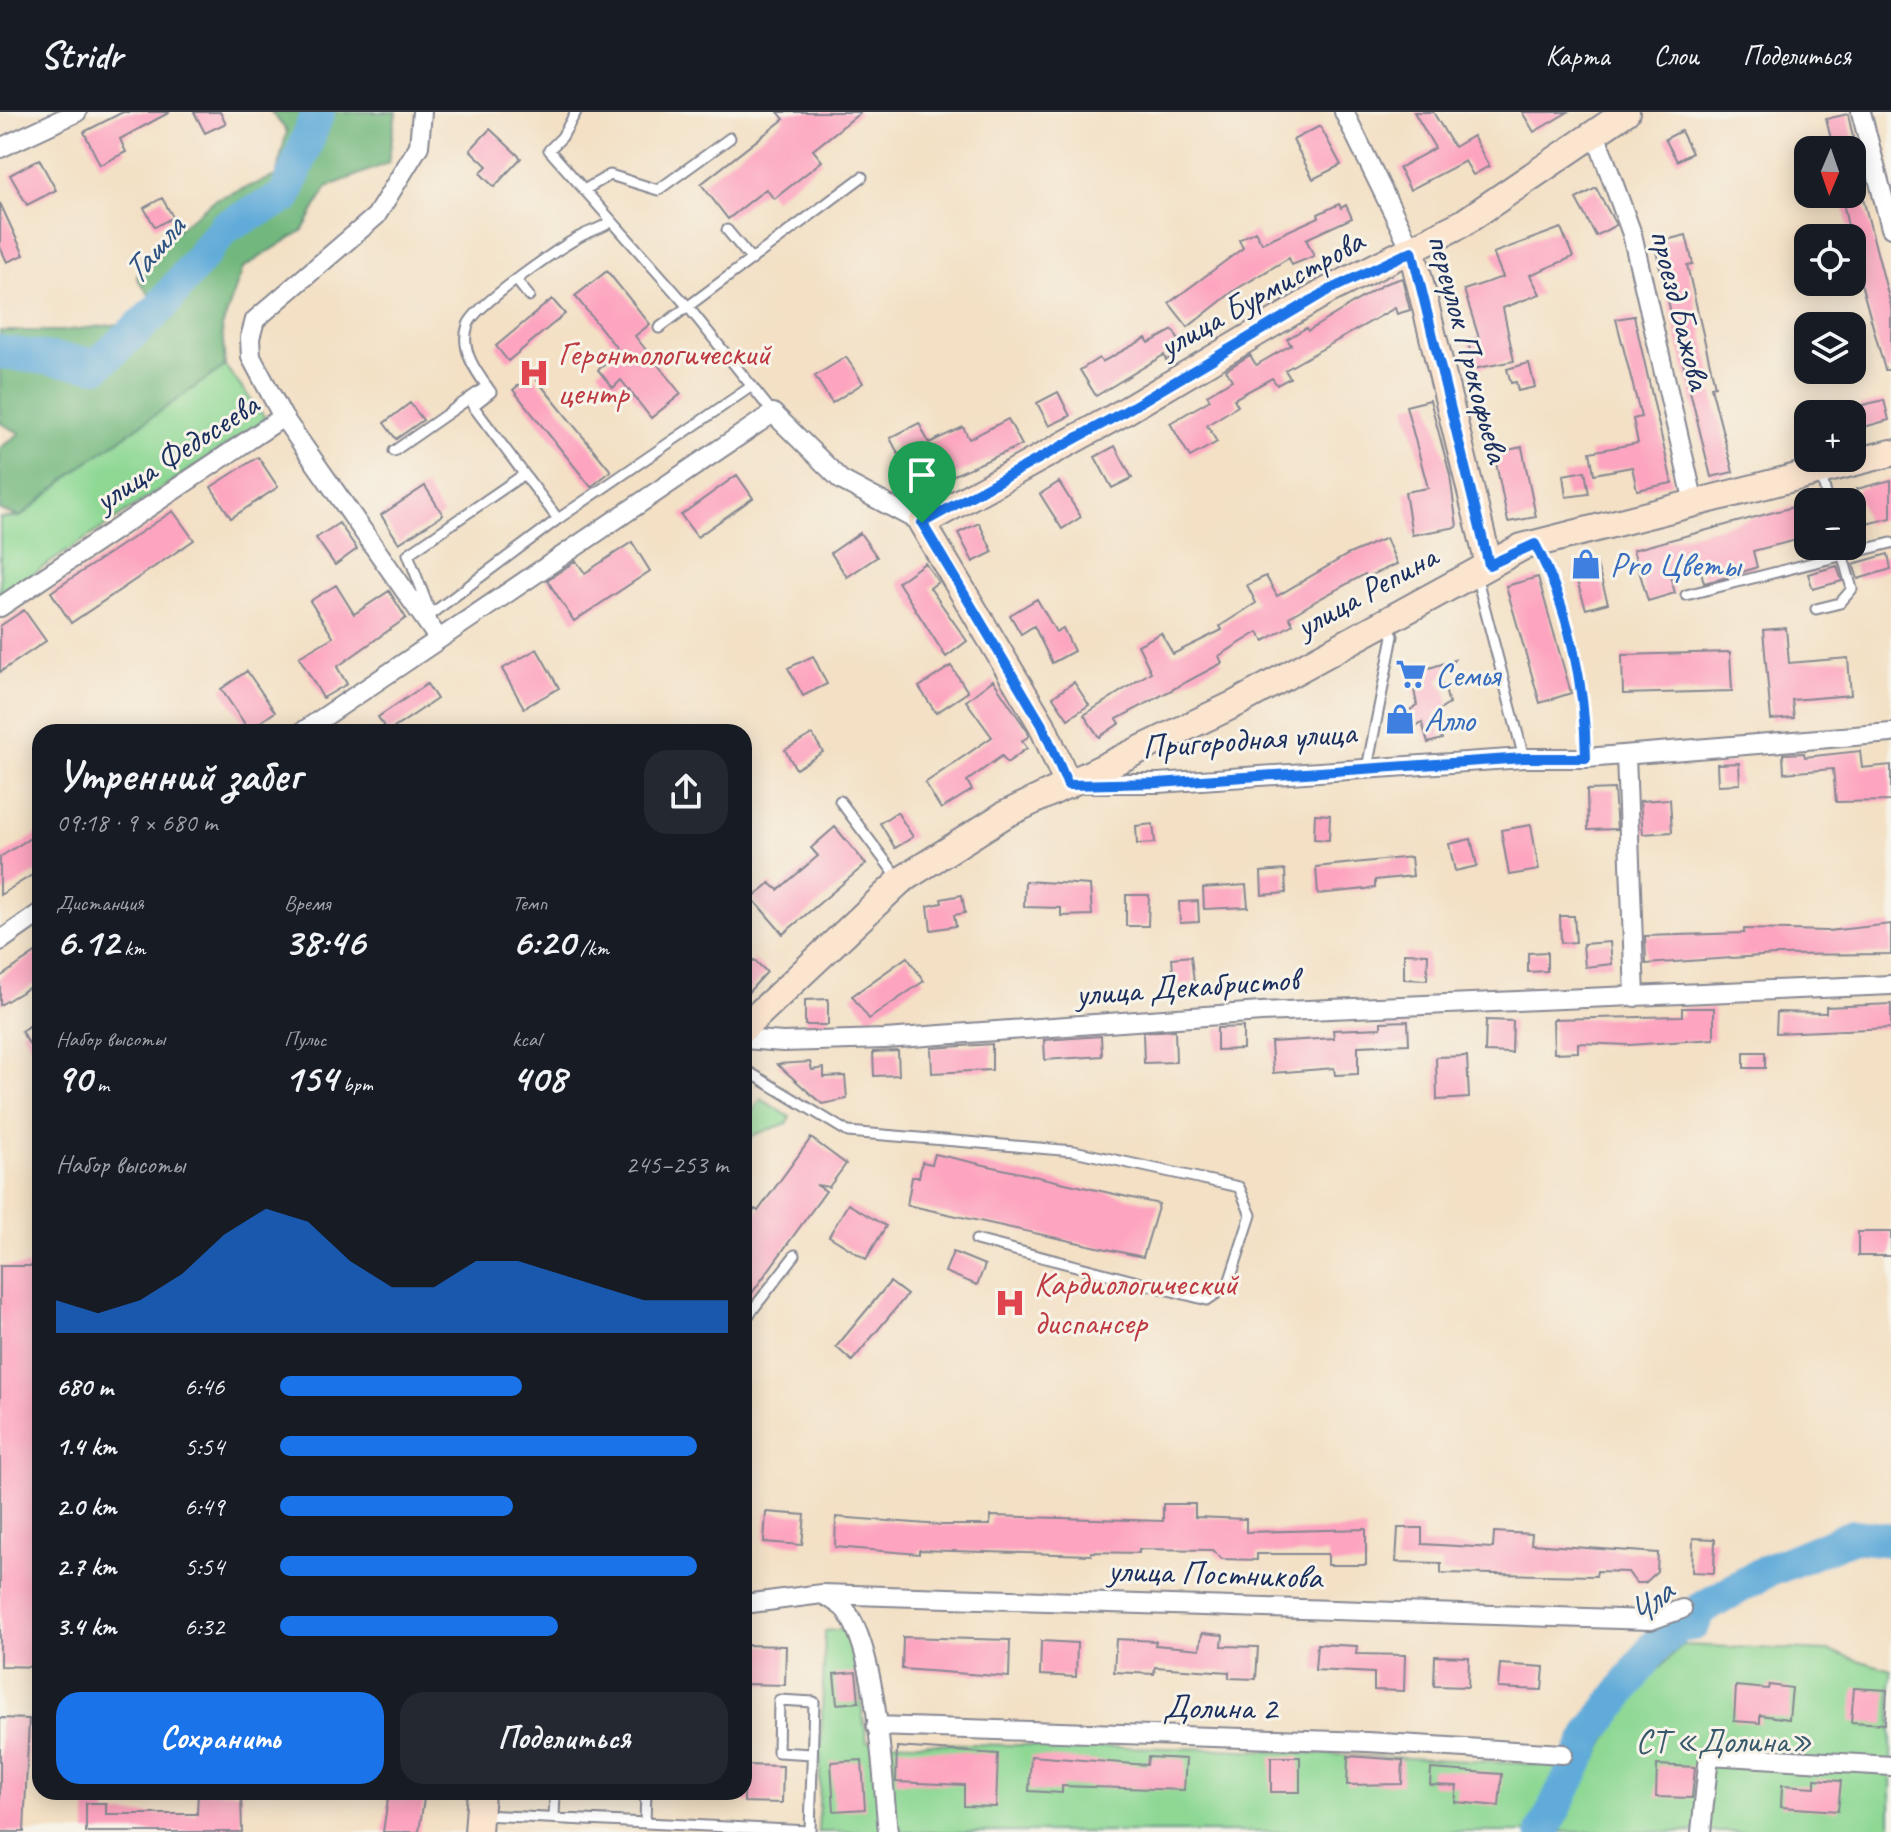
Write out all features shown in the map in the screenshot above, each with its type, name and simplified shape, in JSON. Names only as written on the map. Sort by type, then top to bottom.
[{"type":"street","points":[[0,148],[77,112]]},
{"type":"street","points":[[283,417],[251,357],[250,338],[255,320],[376,216],[419,146],[422,112]]},
{"type":"street","name":"переулок Прокофьева","points":[[1344,112],[1412,251],[1482,568]]},
{"type":"street","name":"улица Бурмистрова","points":[[922,523],[1122,413],[1327,291],[1463,223],[1626,112]]},
{"type":"street","points":[[1861,112],[1891,228]]},
{"type":"street","name":"проезд Бажова","points":[[1595,133],[1632,234],[1694,503]]},
{"type":"street","points":[[314,724],[773,413],[841,480],[922,523],[1042,725],[1072,784]]},
{"type":"street","name":"улица Федосеева","points":[[0,607],[283,417],[438,638]]},
{"type":"street","name":"улица Репина","points":[[1866,459],[1891,453]]},
{"type":"street","name":"улица Репина","points":[[1072,784],[1237,703],[1482,568],[1535,544],[1816,472]]},
{"type":"street","name":"Пригородная улица","points":[[752,1022],[900,881],[1004,815],[1072,784],[1158,783],[1524,758],[1586,758],[1891,733]]},
{"type":"street","points":[[1626,755],[1635,997]]},
{"type":"street","points":[[0,941],[32,919]]},
{"type":"street","name":"улица Декабристов","points":[[752,1033],[782,1042],[885,1039],[1261,1012],[1891,985]]},
{"type":"street","points":[[822,1594],[846,1609],[859,1633],[876,1726],[888,1832]]},
{"type":"street","name":"улица Постникова","points":[[752,1603],[822,1594],[1651,1620],[1682,1609]]},
{"type":"street","name":"Долина 2","points":[[876,1726],[1367,1742],[1563,1754]]},
{"type":"street","points":[[1701,1832],[1709,1755],[1891,1766]]},
{"type":"lane","points":[[576,112],[562,137],[549,150],[689,308],[773,413]]},
{"type":"lane","points":[[584,190],[610,175],[658,190],[730,138]]},
{"type":"lane","points":[[659,328],[862,177]]},
{"type":"lane","points":[[558,519],[473,406],[491,392],[475,372],[465,346],[468,324],[482,307],[517,281],[581,236],[612,221]]},
{"type":"lane","points":[[727,230],[752,260]]},
{"type":"lane","points":[[517,281],[529,296]]},
{"type":"lane","points":[[394,451],[487,386]]},
{"type":"lane","points":[[523,475],[408,554],[431,614],[558,519],[752,386]]},
{"type":"lane","points":[[1866,547],[1891,543]]},
{"type":"lane","points":[[1535,544],[1555,581],[1586,707],[1586,758]]},
{"type":"lane","points":[[1686,595],[1810,560]]},
{"type":"lane","points":[[1816,609],[1840,603],[1852,589],[1844,560]]},
{"type":"lane","points":[[1482,568],[1524,758]]},
{"type":"lane","points":[[1367,768],[1393,636],[1386,623]]},
{"type":"lane","points":[[840,801],[900,881]]},
{"type":"lane","points":[[752,1074],[848,1132],[1074,1151],[1239,1187],[1251,1215],[1228,1286],[1207,1300],[976,1240]]},
{"type":"lane","points":[[752,1311],[795,1255]]},
{"type":"lane","points":[[479,1813],[810,1831],[814,1702],[779,1700],[778,1752],[812,1754]]},
{"type":"lane","points":[[554,1818],[555,1800]]},
{"type":"lane","points":[[645,1822],[646,1800]]},
{"type":"green space","points":[[271,112],[396,112],[388,163],[327,187],[303,230],[243,268],[222,327],[225,366],[86,463],[20,517],[0,510],[0,448],[20,433],[0,423],[0,331],[62,331],[128,323],[153,300],[137,278],[143,256],[216,199],[276,176],[287,131]]},
{"type":"green space","points":[[225,366],[266,419],[0,596],[0,518],[20,517],[86,463]]},
{"type":"green space","points":[[761,1099],[790,1117],[788,1123],[752,1136],[752,1112]]},
{"type":"green space","name":"СТ «Долина»","points":[[850,1629],[867,1742],[1221,1749],[1592,1767],[1630,1698],[1682,1645],[1828,1651],[1891,1670],[1891,1832],[818,1832],[825,1631]]},
{"type":"building","points":[[123,112],[170,112],[120,139],[126,152],[100,165],[84,132]]},
{"type":"building","points":[[194,112],[220,112],[226,123],[205,133]]},
{"type":"building","points":[[778,112],[861,112],[813,150],[822,161],[774,199],[766,189],[728,219],[701,184],[784,119]]},
{"type":"building","points":[[1414,112],[1433,112],[1454,147],[1473,136],[1489,166],[1473,175],[1465,161],[1410,190],[1399,168],[1435,148]]},
{"type":"building","points":[[1522,112],[1568,112],[1534,132]]},
{"type":"building","points":[[1848,114],[1853,136],[1830,136],[1826,119]]},
{"type":"building","points":[[1320,126],[1341,165],[1313,179],[1293,140]]},
{"type":"building","points":[[490,129],[521,158],[494,187],[480,173],[487,166],[470,150]]},
{"type":"building","points":[[1681,131],[1692,153],[1677,161],[1665,139]]},
{"type":"building","points":[[39,159],[56,190],[27,205],[10,175]]},
{"type":"building","points":[[1596,188],[1616,225],[1596,236],[1576,199]]},
{"type":"building","points":[[162,198],[173,217],[155,227],[144,208]]},
{"type":"building","points":[[0,203],[24,255],[7,262],[0,247]]},
{"type":"building","points":[[1339,204],[1341,208],[1346,205],[1352,218],[1306,239],[1314,256],[1292,265],[1289,258],[1235,290],[1188,327],[1169,303],[1243,248],[1239,240],[1255,231],[1262,243],[1319,217],[1318,214]]},
{"type":"building","points":[[1844,208],[1866,208],[1891,306],[1891,370],[1885,370],[1864,296],[1866,224],[1847,224]]},
{"type":"building","points":[[1561,228],[1573,257],[1530,275],[1540,294],[1503,308],[1514,361],[1473,369],[1468,340],[1479,338],[1464,290],[1503,277],[1493,253]]},
{"type":"building","points":[[1686,235],[1693,264],[1687,265],[1715,386],[1711,387],[1733,472],[1711,477],[1654,243]]},
{"type":"building","points":[[607,271],[650,324],[635,336],[681,394],[651,418],[621,380],[613,388],[598,370],[620,352],[575,296]]},
{"type":"building","points":[[1402,278],[1410,310],[1397,314],[1395,308],[1285,370],[1290,378],[1277,385],[1272,378],[1234,399],[1238,406],[1207,425],[1217,442],[1190,457],[1170,423],[1210,400],[1207,395],[1232,380],[1226,370],[1250,355],[1256,365],[1291,345],[1287,339],[1306,328],[1308,331],[1384,284]]},
{"type":"building","points":[[552,299],[565,314],[508,361],[496,346]]},
{"type":"building","points":[[1634,316],[1672,483],[1637,490],[1632,467],[1594,474],[1590,452],[1638,443],[1633,419],[1641,417],[1616,319]]},
{"type":"building","points":[[1173,330],[1184,350],[1166,360],[1164,355],[1096,396],[1080,370],[1099,358],[1102,362],[1146,338],[1149,343]]},
{"type":"building","points":[[846,357],[863,383],[832,403],[815,376]]},
{"type":"building","points":[[1529,363],[1535,387],[1518,391],[1516,382],[1511,383],[1507,369]]},
{"type":"building","points":[[532,374],[611,471],[591,487],[513,390]]},
{"type":"building","points":[[1058,392],[1070,416],[1049,426],[1037,403]]},
{"type":"building","points":[[1430,400],[1450,475],[1457,527],[1412,535],[1405,492],[1428,488],[1406,406]]},
{"type":"building","points":[[1884,400],[1889,420],[1866,426],[1866,404]]},
{"type":"building","points":[[410,403],[423,420],[396,439],[384,423]]},
{"type":"building","points":[[1008,419],[1022,445],[952,476],[941,454],[907,471],[890,438],[919,423],[929,443],[963,427],[969,439]]},
{"type":"building","points":[[1115,446],[1132,478],[1112,488],[1095,457]]},
{"type":"building","points":[[1522,447],[1536,517],[1508,522],[1494,453]]},
{"type":"building","points":[[258,457],[278,487],[231,518],[211,487]]},
{"type":"building","points":[[1585,471],[1589,494],[1566,497],[1563,475]]},
{"type":"building","points":[[737,475],[753,498],[697,537],[681,515]]},
{"type":"building","points":[[1891,480],[1891,518],[1866,524],[1866,488],[1861,488]]},
{"type":"building","points":[[1059,482],[1081,517],[1062,529],[1040,494]]},
{"type":"building","points":[[425,486],[443,515],[399,543],[381,515]]},
{"type":"building","points":[[1794,507],[1794,541],[1753,551],[1757,567],[1704,583],[1700,567],[1670,576],[1675,593],[1648,601],[1633,550]]},
{"type":"building","points":[[173,511],[194,540],[71,623],[51,592]]},
{"type":"building","points":[[339,523],[357,549],[335,565],[316,538]]},
{"type":"building","points":[[979,523],[993,552],[973,562],[958,533]]},
{"type":"building","points":[[860,533],[877,557],[847,577],[831,553]]},
{"type":"building","points":[[1386,538],[1397,564],[1367,577],[1365,574],[1321,598],[1289,617],[1293,624],[1264,641],[1258,632],[1219,656],[1222,663],[1117,719],[1120,723],[1099,737],[1084,715],[1151,672],[1138,645],[1161,633],[1173,654],[1222,630],[1220,626],[1256,603],[1247,585],[1266,576],[1277,596],[1347,555]]},
{"type":"building","points":[[632,542],[650,571],[574,621],[547,580],[576,561],[585,573]]},
{"type":"building","points":[[1888,554],[1891,569],[1858,579],[1853,564]]},
{"type":"building","points":[[1596,562],[1608,603],[1586,609],[1573,569]]},
{"type":"building","points":[[925,563],[938,582],[930,588],[967,641],[946,657],[898,582]]},
{"type":"building","points":[[1837,566],[1842,581],[1813,589],[1808,574]]},
{"type":"building","points":[[1538,577],[1571,693],[1540,703],[1506,586]]},
{"type":"building","points":[[336,585],[354,614],[389,591],[406,618],[337,667],[347,684],[323,698],[299,657],[333,637],[310,601]]},
{"type":"building","points":[[1037,599],[1056,632],[1063,628],[1074,651],[1052,663],[1034,626],[1021,634],[1010,615]]},
{"type":"building","points":[[24,610],[46,641],[0,672],[0,626]]},
{"type":"building","points":[[1786,628],[1789,663],[1848,658],[1851,695],[1792,700],[1794,718],[1771,720],[1763,630]]},
{"type":"building","points":[[537,649],[559,688],[524,708],[502,669]]},
{"type":"building","points":[[1730,652],[1732,691],[1623,694],[1622,655]]},
{"type":"building","points":[[813,656],[827,684],[803,696],[788,668]]},
{"type":"building","points":[[1454,660],[1438,681],[1445,689],[1449,704],[1435,713],[1442,739],[1428,743],[1422,722],[1404,734],[1395,721],[1417,705],[1411,674]]},
{"type":"building","points":[[951,666],[968,692],[936,713],[919,687]]},
{"type":"building","points":[[247,671],[275,712],[258,724],[245,724],[221,689]]},
{"type":"building","points":[[993,680],[1028,732],[1029,736],[1022,741],[1027,748],[1007,763],[1002,756],[967,781],[972,790],[941,809],[925,783],[992,737],[966,701]]},
{"type":"building","points":[[1074,682],[1089,705],[1068,719],[1053,697]]},
{"type":"building","points":[[427,684],[437,699],[400,724],[383,724],[378,717]]},
{"type":"building","points":[[812,734],[823,752],[796,769],[785,750]]},
{"type":"building","points":[[1860,751],[1862,768],[1891,765],[1891,801],[1836,802],[1833,769],[1784,773],[1783,754],[1804,753],[1805,757]]},
{"type":"building","points":[[1739,763],[1740,784],[1718,785],[1717,764]]},
{"type":"building","points":[[1614,789],[1617,829],[1588,830],[1587,790]]},
{"type":"building","points":[[1670,799],[1672,832],[1643,834],[1640,801]]},
{"type":"building","points":[[897,812],[913,837],[895,848],[880,823]]},
{"type":"building","points":[[1315,814],[1330,815],[1329,840],[1314,839]]},
{"type":"building","points":[[1153,824],[1155,843],[1137,844],[1136,826]]},
{"type":"building","points":[[1531,825],[1539,870],[1509,875],[1501,830]]},
{"type":"building","points":[[835,827],[866,864],[783,934],[752,898],[770,883],[778,890],[818,856],[811,848]]},
{"type":"building","points":[[32,837],[32,875],[0,895],[0,857]]},
{"type":"building","points":[[1471,839],[1477,866],[1455,871],[1449,844]]},
{"type":"building","points":[[1411,857],[1413,876],[1375,880],[1375,888],[1318,894],[1316,867]]},
{"type":"building","points":[[1285,870],[1286,893],[1262,895],[1261,872]]},
{"type":"building","points":[[1025,881],[1090,885],[1092,915],[1061,916],[1061,908],[1024,907]]},
{"type":"building","points":[[1246,885],[1248,907],[1204,909],[1203,888]]},
{"type":"building","points":[[962,895],[965,913],[954,915],[956,926],[931,930],[928,906],[942,903],[941,899]]},
{"type":"building","points":[[1126,895],[1149,895],[1148,926],[1126,926]]},
{"type":"building","points":[[1198,901],[1199,922],[1180,923],[1179,902]]},
{"type":"building","points":[[1560,916],[1574,916],[1576,942],[1561,943]]},
{"type":"building","points":[[1891,924],[1891,954],[1775,955],[1646,964],[1645,936],[1744,933],[1744,929],[1828,931]]},
{"type":"building","points":[[1610,942],[1612,964],[1585,967],[1583,944]]},
{"type":"building","points":[[1547,952],[1547,971],[1528,972],[1528,953]]},
{"type":"building","points":[[1404,953],[1428,954],[1427,980],[1404,979]]},
{"type":"building","points":[[32,955],[32,986],[0,1005],[0,977]]},
{"type":"building","points":[[1191,956],[1194,983],[1174,985],[1172,958]]},
{"type":"building","points":[[907,957],[924,981],[869,1019],[852,996]]},
{"type":"building","points":[[754,960],[767,972],[752,988]]},
{"type":"building","points":[[828,999],[828,1025],[805,1025],[805,1000]]},
{"type":"building","points":[[1891,1004],[1891,1028],[1776,1033],[1777,1012],[1826,1013],[1826,1007]]},
{"type":"building","points":[[1682,1008],[1714,1008],[1714,1039],[1629,1045],[1578,1043],[1578,1052],[1554,1053],[1553,1019],[1682,1016]]},
{"type":"building","points":[[1486,1020],[1513,1021],[1512,1053],[1485,1052]]},
{"type":"building","points":[[1408,1021],[1409,1044],[1358,1046],[1358,1074],[1335,1075],[1334,1068],[1273,1073],[1271,1042],[1334,1038],[1333,1030],[1381,1028],[1381,1022]]},
{"type":"building","points":[[32,1024],[32,1048],[21,1031]]},
{"type":"building","points":[[1243,1027],[1243,1049],[1217,1050],[1217,1028]]},
{"type":"building","points":[[1175,1030],[1176,1062],[1144,1063],[1143,1032]]},
{"type":"building","points":[[1101,1036],[1102,1056],[1045,1060],[1044,1040]]},
{"type":"building","points":[[992,1044],[992,1070],[932,1073],[931,1048]]},
{"type":"building","points":[[898,1051],[899,1075],[874,1076],[873,1052]]},
{"type":"building","points":[[1744,1052],[1765,1052],[1765,1068],[1744,1068]]},
{"type":"building","points":[[1467,1056],[1469,1098],[1437,1100],[1436,1057]]},
{"type":"building","points":[[810,1062],[812,1070],[824,1068],[824,1077],[845,1076],[847,1099],[822,1104],[777,1064]]},
{"type":"building","points":[[811,1138],[846,1164],[829,1187],[816,1185],[826,1191],[752,1293],[752,1213],[755,1209],[758,1211]]},
{"type":"building","points":[[935,1154],[1159,1204],[1143,1257],[907,1205],[912,1177],[919,1177],[922,1162],[932,1164]]},
{"type":"building","points":[[848,1204],[886,1226],[866,1259],[829,1236]]},
{"type":"building","points":[[1858,1232],[1891,1232],[1891,1256],[1858,1256]]},
{"type":"building","points":[[953,1252],[985,1265],[977,1285],[945,1272]]},
{"type":"building","points":[[0,1266],[32,1266],[32,1667],[0,1666]]},
{"type":"building","points":[[890,1282],[907,1295],[852,1361],[836,1347]]},
{"type":"building","points":[[1163,1504],[1195,1504],[1195,1517],[1246,1519],[1246,1532],[1366,1529],[1366,1565],[1328,1565],[1328,1554],[1257,1554],[1257,1560],[1222,1559],[1212,1550],[1139,1549],[1139,1553],[1091,1552],[1091,1555],[919,1550],[919,1554],[835,1547],[836,1517],[941,1525],[990,1525],[991,1516],[1163,1521]]},
{"type":"building","points":[[766,1512],[805,1515],[802,1545],[764,1542]]},
{"type":"building","points":[[1398,1528],[1422,1528],[1422,1544],[1493,1548],[1494,1532],[1532,1534],[1531,1544],[1658,1553],[1657,1572],[1645,1583],[1636,1583],[1628,1572],[1597,1571],[1596,1576],[1441,1573],[1441,1563],[1396,1562]]},
{"type":"building","points":[[1693,1538],[1715,1539],[1714,1573],[1692,1572]]},
{"type":"building","points":[[1202,1633],[1223,1635],[1222,1646],[1258,1647],[1256,1679],[1229,1678],[1229,1672],[1155,1667],[1154,1674],[1114,1672],[1116,1639],[1156,1641],[1155,1645],[1200,1649]]},
{"type":"building","points":[[903,1637],[1010,1640],[1009,1677],[902,1669]]},
{"type":"building","points":[[1041,1641],[1077,1643],[1076,1677],[1040,1675]]},
{"type":"building","points":[[1317,1644],[1357,1646],[1356,1654],[1405,1655],[1404,1691],[1374,1690],[1374,1673],[1315,1670]]},
{"type":"building","points":[[752,1645],[786,1646],[785,1685],[752,1684]]},
{"type":"building","points":[[1435,1656],[1469,1657],[1468,1687],[1434,1686]]},
{"type":"building","points":[[1500,1664],[1544,1667],[1542,1690],[1498,1688]]},
{"type":"building","points":[[856,1672],[859,1702],[837,1704],[834,1674]]},
{"type":"building","points":[[1769,1685],[1792,1688],[1789,1719],[1760,1715],[1760,1723],[1734,1721],[1736,1686],[1768,1689]]},
{"type":"building","points":[[1854,1688],[1887,1690],[1885,1724],[1851,1722]]},
{"type":"building","points":[[0,1718],[29,1719],[24,1832],[0,1832]]},
{"type":"building","points":[[897,1747],[998,1754],[996,1807],[964,1806],[964,1785],[896,1782]]},
{"type":"building","points":[[1031,1756],[1147,1765],[1148,1757],[1186,1759],[1184,1790],[1062,1786],[1062,1793],[1029,1791]]},
{"type":"building","points":[[1348,1756],[1403,1760],[1402,1784],[1347,1785]]},
{"type":"building","points":[[1271,1757],[1300,1757],[1300,1792],[1271,1792]]},
{"type":"building","points":[[862,1760],[865,1809],[834,1811],[831,1762]]},
{"type":"building","points":[[752,1765],[783,1766],[782,1803],[744,1802],[752,1800]]},
{"type":"building","points":[[1657,1765],[1695,1767],[1692,1798],[1656,1797]]},
{"type":"building","points":[[1431,1769],[1502,1774],[1499,1806],[1455,1802],[1457,1786],[1430,1785]]},
{"type":"building","points":[[1815,1779],[1841,1781],[1838,1811],[1781,1807],[1782,1785],[1815,1787]]},
{"type":"building","points":[[198,1800],[241,1800],[242,1832],[86,1832],[86,1803],[106,1803],[106,1814],[197,1814]]},
{"type":"building","points":[[388,1800],[424,1800],[419,1832],[383,1832]]},
{"type":"waterway","name":"Ташла","points":[[0,352],[97,365],[160,308],[225,227],[285,197],[318,112]]},
{"type":"waterway","name":"Чла","points":[[1543,1832],[1592,1732],[1655,1646],[1679,1626],[1693,1624],[1701,1609],[1765,1572],[1853,1536],[1891,1540]]},
{"type":"place","name":"Геронтологический центр","points":[[534,373]]},
{"type":"place","name":"Pro Цветы","points":[[1586,564]]},
{"type":"place","name":"Семья","points":[[1411,674]]},
{"type":"place","name":"Алло","points":[[1400,719]]},
{"type":"place","name":"Кардиологический диспансер","points":[[1010,1303]]},
{"type":"route","points":[[1412,251],[1489,565],[1522,547],[1535,544],[1555,581],[1586,707],[1586,758],[1524,758],[1158,783],[1068,785],[1042,725],[922,523],[1122,413],[1327,291],[1412,251]]}]
